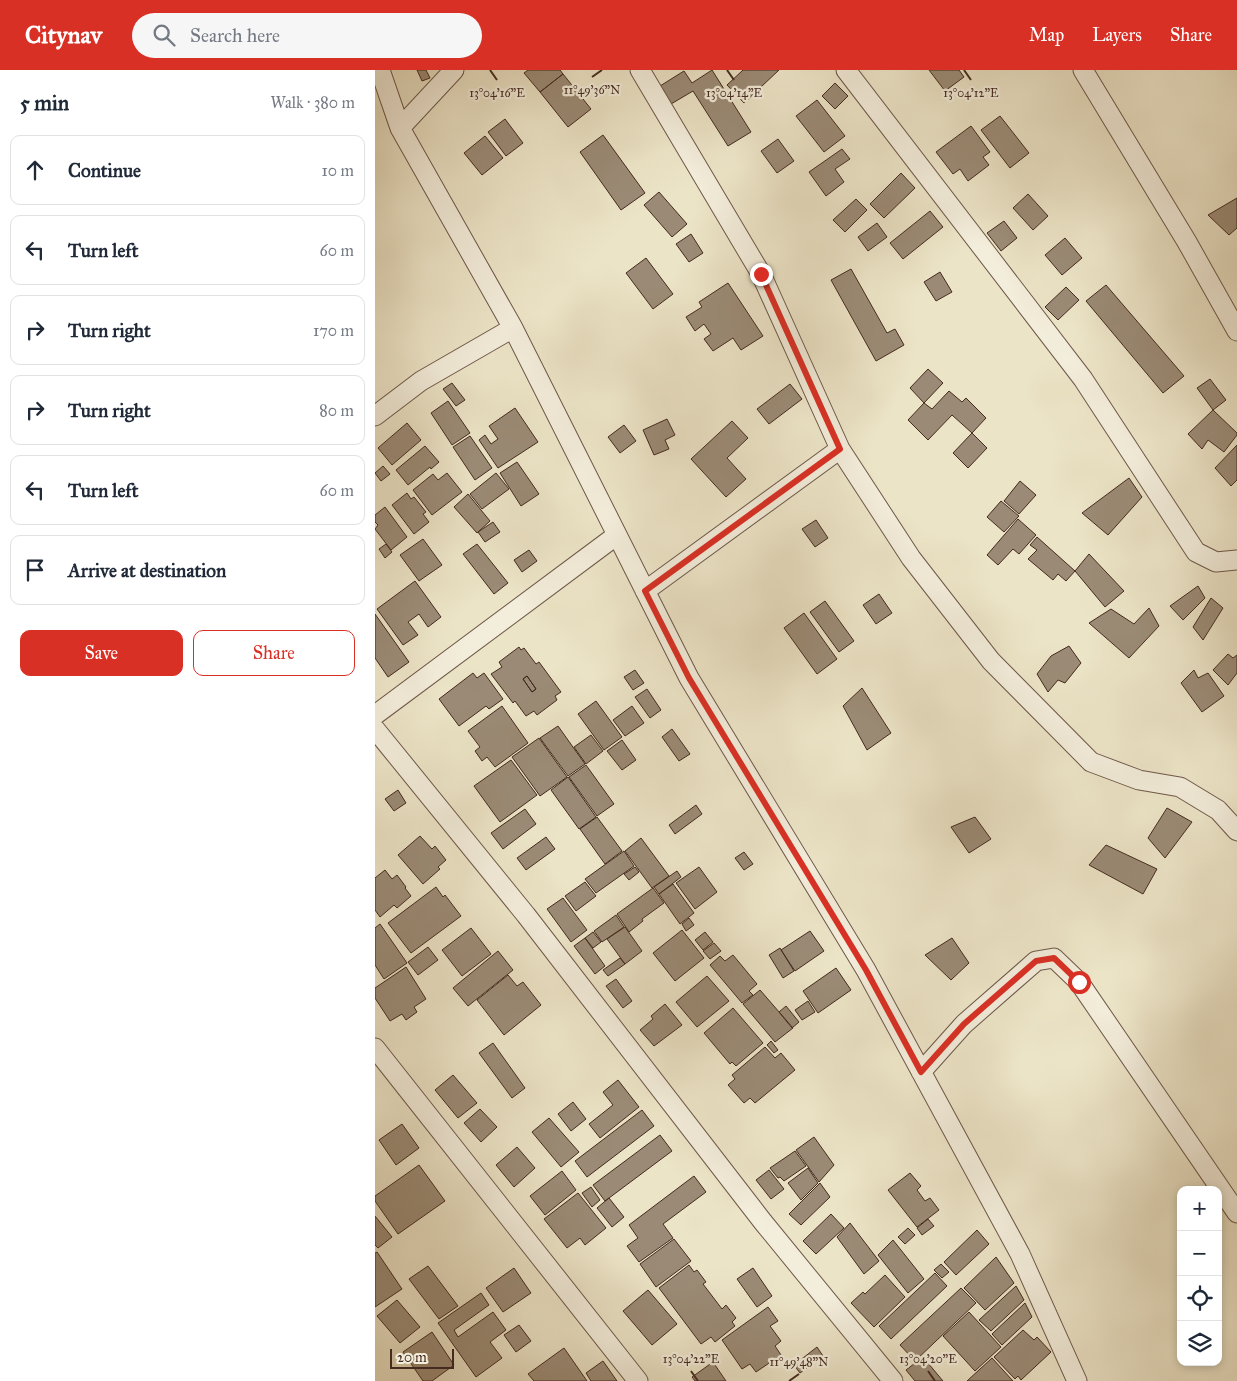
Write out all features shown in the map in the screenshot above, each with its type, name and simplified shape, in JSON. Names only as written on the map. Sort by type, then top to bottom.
[{"type":"street","points":[[380,70],[400,128],[513,328],[689,678],[866,970],[1020,1254],[1077,1381]]},
{"type":"street","points":[[400,128],[454,70]]},
{"type":"street","points":[[640,70],[761,274],[840,449],[911,558],[991,661],[1091,762],[1139,780],[1180,786],[1218,810],[1237,831]]},
{"type":"street","points":[[846,70],[1083,379],[1195,552],[1216,562],[1237,560]]},
{"type":"street","points":[[1083,70],[1187,242],[1237,331]]},
{"type":"street","points":[[375,416],[421,381],[513,328]]},
{"type":"street","points":[[645,591],[840,449]]},
{"type":"street","points":[[375,715],[617,535]]},
{"type":"street","points":[[375,729],[526,915],[763,1222],[890,1380]]},
{"type":"street","points":[[921,1072],[964,1024],[1036,961],[1054,958],[1079,982],[1237,1213]]},
{"type":"street","points":[[375,1048],[639,1381]]},
{"type":"building","points":[[417,70],[426,70],[430,78],[422,81]]},
{"type":"building","points":[[528,70],[560,70],[563,74],[540,92],[524,73]]},
{"type":"building","points":[[712,70],[751,132],[728,146],[693,91],[671,104],[660,86],[684,71],[692,83]]},
{"type":"building","points":[[743,70],[779,70],[744,103],[727,85]]},
{"type":"building","points":[[929,70],[959,70],[964,77],[945,91]]},
{"type":"building","points":[[563,74],[591,109],[568,127],[540,92]]},
{"type":"building","points":[[835,83],[848,96],[835,109],[822,96]]},
{"type":"building","points":[[817,100],[845,136],[824,152],[796,116]]},
{"type":"building","points":[[1000,116],[1029,153],[1010,168],[981,130]]},
{"type":"building","points":[[505,119],[523,143],[506,156],[488,132]]},
{"type":"building","points":[[971,126],[990,152],[983,157],[989,165],[968,181],[960,169],[953,174],[936,152]]},
{"type":"building","points":[[603,135],[645,193],[621,210],[580,152]]},
{"type":"building","points":[[485,136],[503,158],[482,175],[464,153]]},
{"type":"building","points":[[778,139],[794,161],[777,173],[761,151]]},
{"type":"building","points":[[842,149],[850,159],[835,169],[844,182],[826,196],[809,172]]},
{"type":"building","points":[[901,173],[915,188],[884,218],[870,204]]},
{"type":"building","points":[[659,192],[687,224],[672,237],[644,205]]},
{"type":"building","points":[[1028,194],[1048,216],[1033,230],[1013,208]]},
{"type":"building","points":[[1237,198],[1237,228],[1229,235],[1208,215]]},
{"type":"building","points":[[856,199],[867,210],[845,232],[833,220]]},
{"type":"building","points":[[930,211],[943,227],[903,259],[890,243]]},
{"type":"building","points":[[1004,221],[1017,238],[1001,251],[987,233]]},
{"type":"building","points":[[877,223],[887,237],[868,251],[858,237]]},
{"type":"building","points":[[691,234],[703,253],[689,262],[676,244]]},
{"type":"building","points":[[1065,238],[1082,258],[1062,275],[1045,255]]},
{"type":"building","points":[[646,258],[673,294],[653,309],[626,273]]},
{"type":"building","points":[[851,269],[887,333],[895,329],[904,345],[876,361],[831,280]]},
{"type":"building","points":[[940,272],[952,292],[936,301],[924,282]]},
{"type":"building","points":[[728,283],[763,336],[741,350],[733,338],[713,351],[704,339],[711,334],[704,324],[695,331],[686,317],[702,307],[699,302]]},
{"type":"building","points":[[1106,285],[1184,376],[1163,393],[1086,301]]},
{"type":"building","points":[[1066,287],[1079,300],[1058,320],[1045,307]]},
{"type":"building","points":[[928,369],[943,383],[924,403],[910,388]]},
{"type":"building","points":[[1210,379],[1226,400],[1213,410],[1197,388]]},
{"type":"building","points":[[452,383],[465,400],[456,406],[443,389]]},
{"type":"building","points":[[790,384],[802,399],[769,424],[757,409]]},
{"type":"building","points":[[949,391],[962,402],[966,398],[986,418],[972,433],[952,415],[928,440],[908,420],[924,403],[932,409]]},
{"type":"building","points":[[448,401],[470,433],[452,445],[431,413]]},
{"type":"building","points":[[515,408],[538,442],[498,468],[479,440],[485,435],[491,444],[498,439],[489,426]]},
{"type":"building","points":[[1213,410],[1237,433],[1224,452],[1208,440],[1202,449],[1188,434]]},
{"type":"building","points":[[667,419],[675,435],[665,440],[669,449],[654,455],[643,430]]},
{"type":"building","points":[[732,421],[748,438],[727,458],[746,479],[726,497],[691,459]]},
{"type":"building","points":[[407,423],[421,440],[392,465],[378,448]]},
{"type":"building","points":[[624,425],[636,441],[620,453],[608,437]]},
{"type":"building","points":[[972,433],[987,448],[968,468],[953,453]]},
{"type":"building","points":[[470,436],[492,468],[475,480],[453,447]]},
{"type":"building","points":[[1237,445],[1237,480],[1231,486],[1215,468]]},
{"type":"building","points":[[425,446],[439,462],[408,485],[396,470]]},
{"type":"building","points":[[517,462],[539,494],[521,506],[500,473]]},
{"type":"building","points":[[383,466],[390,474],[381,481],[375,473]]},
{"type":"building","points":[[447,473],[462,492],[432,515],[413,490],[433,474],[438,480]]},
{"type":"building","points":[[496,473],[509,489],[482,509],[470,494]]},
{"type":"building","points":[[1129,478],[1142,497],[1108,535],[1082,513]]},
{"type":"building","points":[[1020,481],[1036,495],[1019,514],[1004,501]]},
{"type":"building","points":[[407,493],[411,499],[414,497],[426,512],[423,514],[429,522],[414,534],[392,505]]},
{"type":"building","points":[[468,494],[490,521],[477,533],[454,507]]},
{"type":"building","points":[[1001,501],[1019,516],[1004,532],[987,517]]},
{"type":"building","points":[[385,507],[407,537],[391,550],[375,529],[378,525],[375,522],[375,515]]},
{"type":"building","points":[[1018,519],[1036,535],[1019,554],[1013,549],[998,565],[987,555]]},
{"type":"building","points":[[816,520],[828,538],[815,547],[802,529]]},
{"type":"building","points":[[493,522],[500,532],[485,542],[478,532]]},
{"type":"building","points":[[1037,537],[1075,571],[1066,581],[1058,574],[1053,580],[1028,559],[1037,550],[1030,545]]},
{"type":"building","points":[[423,539],[442,565],[419,581],[400,555]]},
{"type":"building","points":[[386,544],[392,552],[385,558],[379,549]]},
{"type":"building","points":[[477,544],[508,583],[494,594],[463,554]]},
{"type":"building","points":[[529,550],[537,561],[522,572],[514,560]]},
{"type":"building","points":[[1089,554],[1124,591],[1105,607],[1075,571]]},
{"type":"building","points":[[415,581],[441,617],[428,627],[419,614],[408,622],[418,635],[403,645],[377,609]]},
{"type":"building","points":[[1198,586],[1205,598],[1183,620],[1170,606]]},
{"type":"building","points":[[879,594],[892,613],[876,624],[863,605]]},
{"type":"building","points":[[1211,598],[1223,608],[1203,640],[1193,627]]},
{"type":"building","points":[[825,601],[854,641],[839,652],[810,612]]},
{"type":"building","points":[[1149,608],[1159,626],[1129,658],[1089,623],[1111,609],[1134,624]]},
{"type":"building","points":[[804,613],[837,659],[817,674],[784,628]]},
{"type":"building","points":[[375,614],[409,662],[388,677],[375,658]]},
{"type":"building","points":[[1069,646],[1081,663],[1065,683],[1058,680],[1048,692],[1037,674],[1051,656]]},
{"type":"building","points":[[519,647],[521,650],[524,648],[536,664],[539,662],[561,692],[555,696],[557,700],[537,715],[534,711],[526,716],[515,701],[513,703],[491,674],[502,667],[499,662]],"holes":[[[527,676],[536,689],[532,692],[523,679]]]},
{"type":"building","points":[[1228,654],[1233,658],[1237,655],[1237,673],[1228,685],[1213,670]]},
{"type":"building","points":[[635,670],[644,683],[633,690],[624,677]]},
{"type":"building","points":[[1194,670],[1198,678],[1208,673],[1224,696],[1202,712],[1181,683]]},
{"type":"building","points":[[473,673],[477,678],[484,673],[503,699],[489,709],[486,706],[459,726],[439,699]]},
{"type":"building","points":[[527,676],[536,689],[532,692],[523,679]]},
{"type":"building","points":[[862,688],[891,733],[867,750],[843,706]]},
{"type":"building","points":[[647,689],[661,710],[650,718],[635,697]]},
{"type":"building","points":[[596,701],[622,737],[604,750],[578,714]]},
{"type":"building","points":[[502,706],[528,743],[495,767],[487,757],[482,761],[475,751],[480,747],[468,731]]},
{"type":"building","points":[[632,706],[644,723],[625,736],[613,720]]},
{"type":"building","points":[[558,726],[585,764],[568,776],[540,738]]},
{"type":"building","points":[[672,729],[690,754],[679,761],[662,737]]},
{"type":"building","points":[[591,735],[603,751],[586,764],[574,747]]},
{"type":"building","points":[[539,738],[567,777],[540,796],[512,757]]},
{"type":"building","points":[[622,740],[636,760],[622,770],[607,751]]},
{"type":"building","points":[[511,760],[537,795],[500,822],[474,786]]},
{"type":"building","points":[[586,765],[614,804],[597,816],[569,777]]},
{"type":"building","points":[[568,777],[596,817],[579,829],[551,790]]},
{"type":"building","points":[[398,790],[406,803],[394,811],[385,799]]},
{"type":"building","points":[[696,805],[702,814],[675,834],[669,825]]},
{"type":"building","points":[[1167,808],[1192,822],[1165,858],[1148,838]]},
{"type":"building","points":[[525,809],[536,824],[503,849],[491,833]]},
{"type":"building","points":[[597,817],[622,851],[605,864],[580,829]]},
{"type":"building","points":[[975,817],[991,839],[969,853],[951,827]]},
{"type":"building","points":[[420,836],[432,849],[435,846],[446,860],[438,867],[440,869],[423,884],[398,855]]},
{"type":"building","points":[[546,837],[555,849],[526,870],[517,858]]},
{"type":"building","points":[[641,838],[669,876],[652,888],[625,851]]},
{"type":"building","points":[[1106,845],[1157,869],[1143,894],[1089,865]]},
{"type":"building","points":[[624,851],[634,866],[596,893],[585,879]]},
{"type":"building","points":[[744,852],[753,864],[744,870],[735,858]]},
{"type":"building","points":[[635,867],[639,872],[629,880],[624,874]]},
{"type":"building","points":[[699,867],[717,892],[695,909],[676,883]]},
{"type":"building","points":[[385,870],[392,879],[397,875],[411,896],[397,908],[394,905],[380,917],[375,910],[375,878]]},
{"type":"building","points":[[677,871],[681,877],[659,894],[654,887]]},
{"type":"building","points":[[585,882],[596,896],[576,911],[565,896]]},
{"type":"building","points":[[673,884],[694,913],[680,924],[659,894]]},
{"type":"building","points":[[436,887],[443,897],[445,895],[461,916],[411,953],[388,923]]},
{"type":"building","points":[[653,888],[664,903],[642,919],[643,921],[629,932],[617,914]]},
{"type":"building","points":[[563,898],[587,930],[571,942],[547,909]]},
{"type":"building","points":[[616,915],[624,927],[602,942],[594,931]]},
{"type":"building","points":[[689,918],[694,925],[686,931],[682,924]]},
{"type":"building","points":[[380,924],[407,963],[384,979],[375,965],[375,928]]},
{"type":"building","points":[[625,927],[642,951],[625,964],[607,939]]},
{"type":"building","points":[[471,928],[491,954],[462,976],[442,950]]},
{"type":"building","points":[[682,930],[704,958],[675,981],[653,953]]},
{"type":"building","points":[[810,931],[824,951],[795,971],[781,950]]},
{"type":"building","points":[[593,932],[601,942],[593,948],[585,938]]},
{"type":"building","points":[[705,932],[713,942],[703,950],[695,940]]},
{"type":"building","points":[[585,938],[605,966],[595,974],[574,946]]},
{"type":"building","points":[[952,938],[969,963],[951,980],[925,955]]},
{"type":"building","points":[[714,943],[721,951],[710,959],[703,951]]},
{"type":"building","points":[[428,947],[438,960],[418,975],[408,962]]},
{"type":"building","points":[[780,948],[794,971],[783,978],[769,955]]},
{"type":"building","points":[[498,951],[513,970],[468,1006],[453,988]]},
{"type":"building","points":[[733,955],[757,984],[749,991],[753,995],[742,1003],[710,965],[720,956],[725,961]]},
{"type":"building","points":[[620,958],[625,964],[608,976],[603,970]]},
{"type":"building","points":[[406,967],[426,999],[414,1007],[417,1012],[406,1020],[402,1014],[390,1021],[375,998],[375,988]]},
{"type":"building","points":[[836,968],[851,990],[818,1013],[803,991]]},
{"type":"building","points":[[508,975],[517,986],[523,982],[541,1005],[504,1035],[477,1000]]},
{"type":"building","points":[[707,976],[729,1001],[697,1027],[676,1002]]},
{"type":"building","points":[[616,979],[632,1001],[623,1008],[606,986]]},
{"type":"building","points":[[760,990],[793,1028],[775,1042],[743,1004]]},
{"type":"building","points":[[808,1001],[815,1012],[802,1020],[795,1010]]},
{"type":"building","points":[[665,1004],[682,1025],[654,1046],[640,1030],[653,1019],[651,1016]]},
{"type":"building","points":[[786,1006],[799,1022],[792,1028],[779,1012]]},
{"type":"building","points":[[733,1008],[763,1043],[736,1066],[732,1062],[730,1064],[704,1033]]},
{"type":"building","points":[[771,1041],[778,1050],[774,1053],[767,1045]]},
{"type":"building","points":[[493,1043],[525,1088],[512,1098],[479,1053]]},
{"type":"building","points":[[765,1047],[775,1058],[781,1053],[795,1070],[755,1103],[750,1098],[744,1103],[728,1085],[735,1079],[732,1075]]},
{"type":"building","points":[[453,1075],[477,1103],[458,1118],[435,1090]]},
{"type":"building","points":[[618,1080],[639,1107],[600,1138],[589,1124],[613,1105],[603,1092]]},
{"type":"building","points":[[573,1102],[586,1119],[571,1131],[558,1114]]},
{"type":"building","points":[[480,1109],[497,1127],[481,1142],[464,1123]]},
{"type":"building","points":[[642,1110],[654,1126],[587,1177],[575,1161]]},
{"type":"building","points":[[549,1118],[579,1152],[561,1167],[532,1132]]},
{"type":"building","points":[[402,1124],[419,1148],[396,1165],[379,1140]]},
{"type":"building","points":[[660,1135],[672,1151],[605,1201],[593,1185]]},
{"type":"building","points":[[814,1137],[834,1165],[819,1182],[796,1150]]},
{"type":"building","points":[[517,1147],[535,1168],[514,1187],[496,1165]]},
{"type":"building","points":[[795,1151],[806,1166],[784,1181],[780,1177],[778,1178],[770,1168]]},
{"type":"building","points":[[419,1165],[445,1201],[398,1234],[375,1201],[375,1196]]},
{"type":"building","points":[[808,1168],[818,1183],[801,1200],[788,1183]]},
{"type":"building","points":[[769,1170],[784,1189],[771,1199],[756,1180]]},
{"type":"building","points":[[562,1171],[576,1190],[545,1215],[530,1196]]},
{"type":"building","points":[[910,1173],[921,1186],[917,1190],[925,1201],[930,1198],[939,1210],[917,1227],[888,1190]]},
{"type":"building","points":[[694,1176],[706,1192],[663,1224],[673,1238],[639,1262],[627,1246],[638,1238],[629,1225]]},
{"type":"building","points":[[820,1183],[830,1197],[801,1225],[789,1214]]},
{"type":"building","points":[[591,1187],[600,1200],[592,1207],[582,1193]]},
{"type":"building","points":[[578,1193],[606,1228],[585,1245],[580,1238],[567,1248],[544,1219]]},
{"type":"building","points":[[609,1198],[624,1217],[612,1227],[597,1208]]},
{"type":"building","points":[[831,1214],[844,1228],[816,1254],[803,1241]]},
{"type":"building","points":[[375,1216],[392,1237],[378,1248],[375,1245]]},
{"type":"building","points":[[928,1219],[934,1226],[922,1235],[917,1228]]},
{"type":"building","points":[[850,1223],[879,1261],[864,1274],[837,1237]]},
{"type":"building","points":[[908,1228],[915,1235],[905,1244],[898,1237]]},
{"type":"building","points":[[977,1230],[989,1244],[956,1275],[944,1262]]},
{"type":"building","points":[[674,1239],[691,1261],[656,1287],[640,1264]]},
{"type":"building","points":[[893,1240],[924,1279],[908,1293],[878,1255]]},
{"type":"building","points":[[377,1252],[402,1289],[375,1307],[375,1253]]},
{"type":"building","points":[[996,1257],[1014,1283],[985,1310],[964,1288]]},
{"type":"building","points":[[941,1264],[949,1272],[942,1278],[934,1270]]},
{"type":"building","points":[[689,1265],[694,1272],[697,1270],[706,1282],[703,1284],[722,1309],[726,1305],[736,1318],[732,1322],[735,1326],[715,1342],[711,1337],[701,1344],[659,1288]]},
{"type":"building","points":[[428,1266],[458,1306],[439,1319],[409,1279]]},
{"type":"building","points":[[514,1268],[531,1293],[503,1312],[486,1288]]},
{"type":"building","points":[[753,1268],[772,1296],[757,1307],[737,1279]]},
{"type":"building","points":[[935,1273],[947,1286],[891,1339],[879,1326]]},
{"type":"building","points":[[885,1275],[905,1297],[874,1327],[851,1303],[863,1292],[865,1294]]},
{"type":"building","points":[[1016,1286],[1024,1300],[991,1331],[979,1320]]},
{"type":"building","points":[[961,1288],[976,1303],[915,1361],[900,1345]]},
{"type":"building","points":[[648,1290],[677,1324],[652,1345],[623,1311]]},
{"type":"building","points":[[481,1293],[489,1305],[454,1330],[458,1337],[493,1312],[506,1330],[490,1342],[502,1358],[476,1377],[438,1323]]},
{"type":"building","points":[[397,1300],[420,1327],[400,1343],[377,1316]]},
{"type":"building","points":[[1025,1303],[1032,1317],[1002,1345],[992,1334]]},
{"type":"building","points":[[768,1307],[778,1321],[770,1326],[781,1341],[775,1346],[781,1355],[756,1372],[750,1364],[742,1369],[722,1340]]},
{"type":"building","points":[[969,1312],[1001,1347],[975,1371],[943,1336]]},
{"type":"building","points":[[519,1325],[531,1341],[516,1352],[504,1335]]},
{"type":"building","points":[[1023,1330],[1034,1340],[1037,1337],[1051,1352],[1021,1380],[1018,1376],[1015,1379],[994,1357]]},
{"type":"building","points":[[432,1332],[454,1365],[432,1381],[423,1381],[403,1352]]},
{"type":"building","points":[[817,1347],[823,1356],[800,1373],[794,1365]]},
{"type":"building","points":[[564,1348],[587,1381],[534,1381],[528,1374]]},
{"type":"building","points":[[923,1357],[943,1381],[915,1381],[906,1370]]},
{"type":"building","points":[[992,1358],[1013,1381],[967,1381]]},
{"type":"building","points":[[603,1361],[617,1381],[591,1381],[586,1373]]},
{"type":"building","points":[[713,1362],[726,1381],[695,1381],[692,1377]]},
{"type":"route","points":[[761,274],[840,449],[645,591],[689,678],[866,970],[921,1072],[964,1024],[1036,961],[1054,958],[1079,982]]}]
